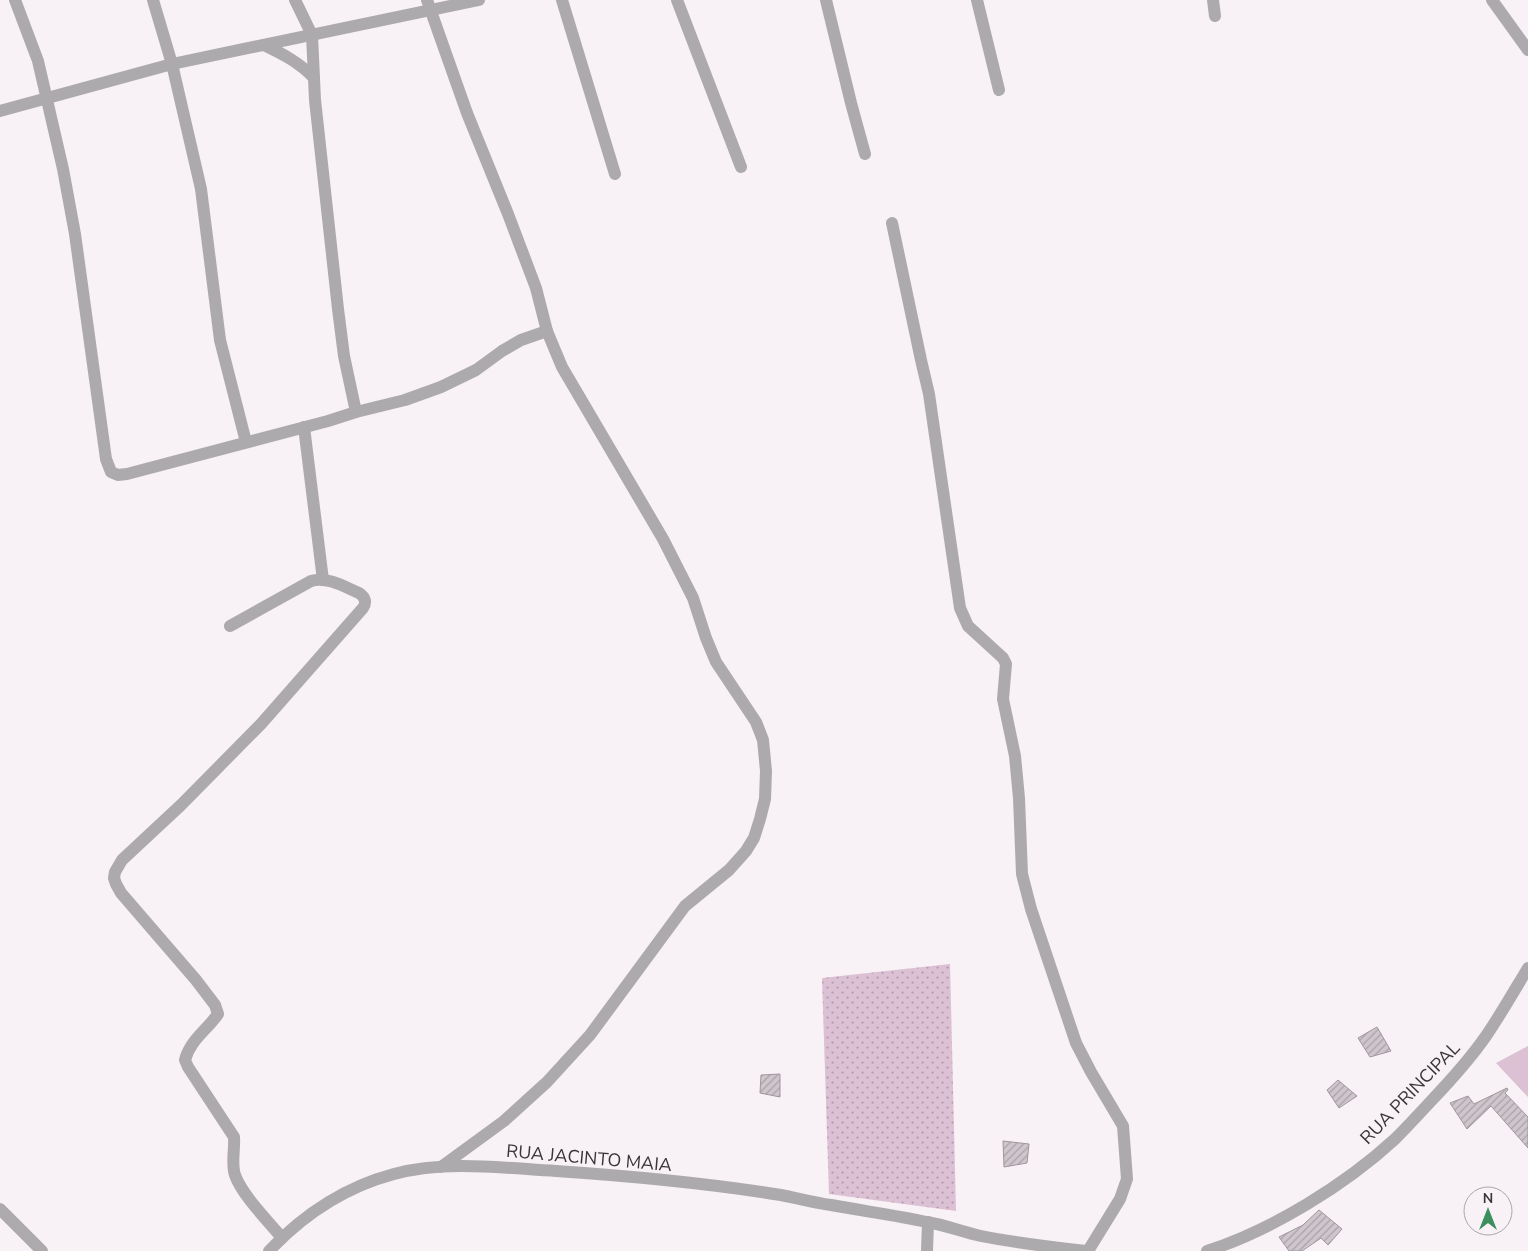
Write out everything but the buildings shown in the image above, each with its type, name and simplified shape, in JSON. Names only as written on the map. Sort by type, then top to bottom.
[{"type":"street","points":[[15,0],[38,61],[63,169],[75,234],[106,459],[111,472],[118,475],[127,474],[405,400],[441,387],[476,370],[521,340],[547,331]]},
{"type":"street","points":[[153,0],[172,64],[201,189],[220,340],[246,442]]},
{"type":"street","points":[[295,0],[312,35],[315,100],[338,309],[344,356],[356,412]]},
{"type":"street","points":[[0,111],[172,64],[312,35],[429,5],[479,0]]},
{"type":"street","points":[[562,0],[615,174]]},
{"type":"street","points":[[677,0],[741,167]]},
{"type":"street","points":[[826,0],[865,154]]},
{"type":"street","points":[[977,0],[999,90]]},
{"type":"street","points":[[1213,0],[1215,16]]},
{"type":"street","points":[[1492,0],[1528,50]]},
{"type":"street","points":[[429,5],[467,113],[536,288],[547,331],[562,367],[663,539],[693,598],[716,662],[756,722],[763,740],[766,771],[765,798],[754,838],[746,851],[729,870],[685,906],[590,1035],[547,1082],[504,1121],[440,1167]]},
{"type":"street","points":[[264,45],[297,63],[314,78]]},
{"type":"street","points":[[892,223],[920,360],[929,394],[960,608],[968,626],[1004,658],[1006,664],[1002,699],[1015,756],[1019,798],[1022,874],[1031,910],[1076,1043],[1123,1126],[1126,1178],[1120,1198],[1087,1251],[1021,1244],[978,1236],[928,1222],[927,1251]]},
{"type":"street","points":[[304,427],[323,580]]},
{"type":"street","points":[[230,626],[311,581],[323,580],[364,596],[365,604],[363,608],[262,724],[181,805],[122,860],[115,872],[114,878],[121,893],[215,1004],[218,1014],[192,1043],[185,1060],[234,1137],[234,1166],[236,1176],[245,1193],[282,1238]]},
{"type":"street","name":"RUA PRINCIPAL","points":[[1206,1251],[1247,1236],[1297,1210],[1330,1189],[1395,1139],[1447,1085],[1480,1044],[1528,968]]},
{"type":"street","name":"RUA JACINTO MAIA","points":[[269,1251],[302,1219],[352,1190],[395,1174],[440,1167],[507,1168],[604,1175],[737,1189],[783,1195],[827,1205],[928,1222]]},
{"type":"street","points":[[0,1209],[42,1251]]},
{"type":"shaded area","points":[[950,964],[956,1211],[829,1194],[822,978]]},
{"type":"shaded area","points":[[1528,1046],[1528,1097],[1496,1063]]}]
